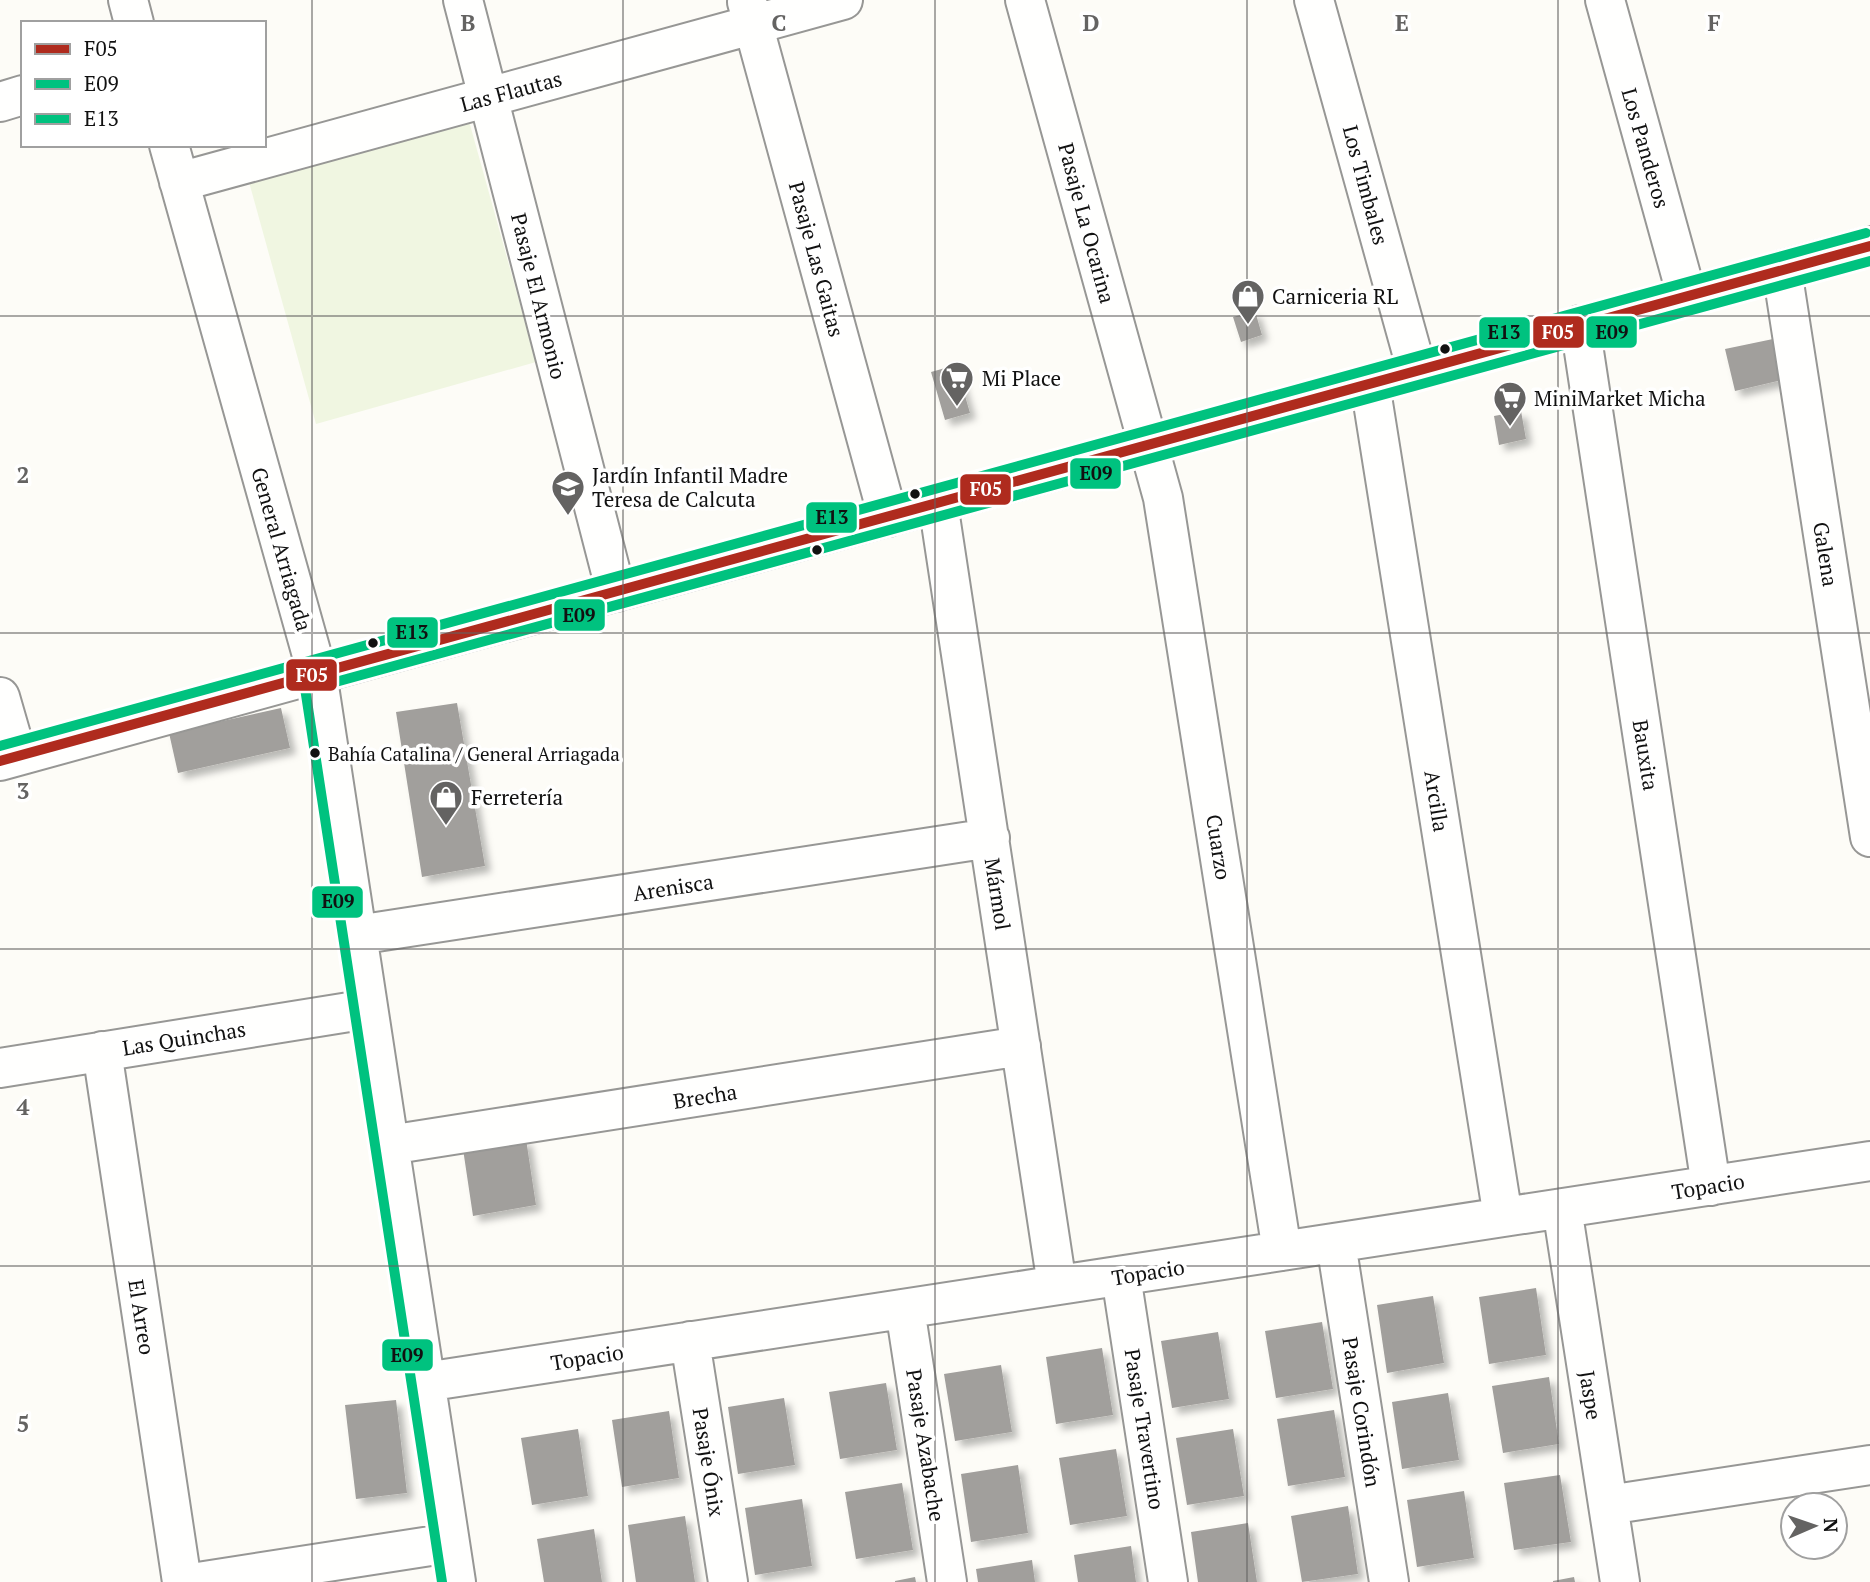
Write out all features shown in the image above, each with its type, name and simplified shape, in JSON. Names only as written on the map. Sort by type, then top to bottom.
[{"type":"street","points":[[128,0],[133,21]]},
{"type":"street","name":"Pasaje El Armonio","points":[[463,0],[616,592]]},
{"type":"street","name":"Las Flautas","points":[[179,182],[488,98],[750,12],[843,0]]},
{"type":"street","name":"Pasaje La Ocarina","points":[[1025,0],[1148,445]]},
{"type":"street","name":"Los Timbales","points":[[1314,0],[1417,371]]},
{"type":"street","name":"Los Panderos","points":[[1605,0],[1687,297]]},
{"type":"street","name":"Pasaje Las Gaitas","points":[[750,12],[888,517]]},
{"type":"street","points":[[0,102],[21,96]]},
{"type":"street","name":"General Arriagada","points":[[170,147],[317,673],[456,1582]]},
{"type":"street","points":[[0,697],[8,758],[1870,246]]},
{"type":"street","name":"Galena","points":[[1782,270],[1870,838]]},
{"type":"street","name":"Bauxita","points":[[1580,326],[1711,1185]]},
{"type":"street","name":"Arcilla","points":[[1370,384],[1503,1217]]},
{"type":"street","name":"Cuarzo","points":[[1148,445],[1165,512],[1282,1251]]},
{"type":"street","name":"Mármol","points":[[938,503],[1057,1285]]},
{"type":"street","name":"Arenisca","points":[[357,935],[990,838]]},
{"type":"street","name":"Las Quinchas","points":[[0,1068],[368,1009]]},
{"type":"street","name":"Brecha","points":[[389,1145],[1021,1046]]},
{"type":"street","name":"El Arreo","points":[[102,1051],[182,1582]]},
{"type":"street","name":"Topacio","points":[[425,1382],[1870,1161]]},
{"type":"street","name":"Jaspe","points":[[1562,1208],[1620,1582]]},
{"type":"street","name":"Pasaje Corindón","points":[[1336,1243],[1389,1582]]},
{"type":"street","name":"Pasaje Travertino","points":[[1121,1276],[1168,1582]]},
{"type":"street","name":"Pasaje Azabache","points":[[905,1309],[947,1582]]},
{"type":"street","name":"Pasaje Ónix","points":[[690,1341],[728,1582]]},
{"type":"street","points":[[1608,1505],[1870,1465]]},
{"type":"street","points":[[198,1582],[450,1544]]},
{"type":"green space","points":[[469,121],[536,362],[316,424],[249,182]]},
{"type":"building","name":"Carniceria RL","points":[[1255,311],[1262,335],[1241,342],[1233,317]]},
{"type":"building","points":[[1773,339],[1782,380],[1735,391],[1725,349]]},
{"type":"building","points":[[956,365],[970,413],[945,420],[931,372]]},
{"type":"building","name":"MiniMarket Micha","points":[[1521,411],[1526,439],[1499,445],[1494,416]]},
{"type":"building","points":[[457,703],[485,866],[422,877],[396,712]]},
{"type":"building","points":[[281,708],[290,748],[178,773],[169,733]]},
{"type":"building","points":[[526,1139],[536,1205],[473,1216],[463,1149]]},
{"type":"building","points":[[1536,1288],[1546,1355],[1489,1364],[1479,1297]]},
{"type":"building","points":[[1433,1296],[1444,1363],[1387,1373],[1377,1305]]},
{"type":"building","points":[[1322,1322],[1333,1389],[1276,1398],[1265,1331]]},
{"type":"building","points":[[1218,1332],[1229,1399],[1172,1408],[1161,1341]]},
{"type":"building","points":[[1102,1348],[1113,1415],[1056,1424],[1046,1357]]},
{"type":"building","points":[[1001,1365],[1012,1432],[955,1441],[944,1374]]},
{"type":"building","points":[[1549,1377],[1559,1444],[1503,1453],[1492,1386]]},
{"type":"building","points":[[886,1383],[897,1450],[840,1459],[829,1392]]},
{"type":"building","points":[[1448,1393],[1459,1460],[1402,1469],[1392,1402]]},
{"type":"building","points":[[784,1398],[795,1465],[738,1474],[728,1407]]},
{"type":"building","points":[[396,1400],[407,1493],[356,1499],[345,1405]]},
{"type":"building","points":[[1334,1410],[1345,1477],[1288,1486],[1277,1419]]},
{"type":"building","points":[[669,1411],[679,1478],[622,1487],[612,1420]]},
{"type":"building","points":[[578,1429],[588,1496],[532,1505],[521,1438]]},
{"type":"building","points":[[1233,1429],[1244,1496],[1187,1505],[1176,1438]]},
{"type":"building","points":[[1116,1449],[1127,1516],[1070,1525],[1059,1458]]},
{"type":"building","points":[[1018,1465],[1028,1533],[971,1542],[961,1474]]},
{"type":"building","points":[[1560,1475],[1571,1542],[1514,1550],[1504,1483]]},
{"type":"building","points":[[902,1483],[913,1550],[856,1559],[845,1492]]},
{"type":"building","points":[[1464,1491],[1474,1558],[1417,1567],[1407,1500]]},
{"type":"building","points":[[802,1499],[812,1566],[755,1575],[745,1508]]},
{"type":"building","points":[[1348,1506],[1358,1574],[1302,1582],[1291,1516]]},
{"type":"building","points":[[685,1516],[695,1582],[636,1582],[628,1525]]},
{"type":"building","points":[[1248,1523],[1257,1582],[1198,1582],[1191,1532]]},
{"type":"building","points":[[594,1529],[602,1582],[544,1582],[537,1539]]},
{"type":"building","points":[[1131,1546],[1136,1582],[1078,1582],[1074,1555]]},
{"type":"building","points":[[1032,1560],[1035,1582],[978,1582],[976,1569]]},
{"type":"building","points":[[915,1577],[916,1582],[895,1582],[895,1581]]},
{"type":"building","points":[[1574,1577],[1575,1582],[1553,1582],[1553,1581]]},
{"type":"transit line","name":"E13","points":[[0,746],[1866,233]]},
{"type":"transit line","name":"F05","points":[[0,761],[1870,246]]},
{"type":"transit line","name":"E09","points":[[321,686],[1870,261]]},
{"type":"transit line","name":"E09","points":[[303,675],[442,1582]]},
{"type":"place","name":"Carniceria RL","points":[[1248,326]]},
{"type":"place","name":"Mi Place","points":[[957,408]]},
{"type":"place","name":"MiniMarket Micha","points":[[1510,428]]},
{"type":"place","name":"Jardín Infantil Madre Teresa de Calcuta","points":[[568,517]]},
{"type":"place","name":"Bahía Catalina / General Arriagada","points":[[315,753]]},
{"type":"place","name":"Ferretería","points":[[446,827]]}]
